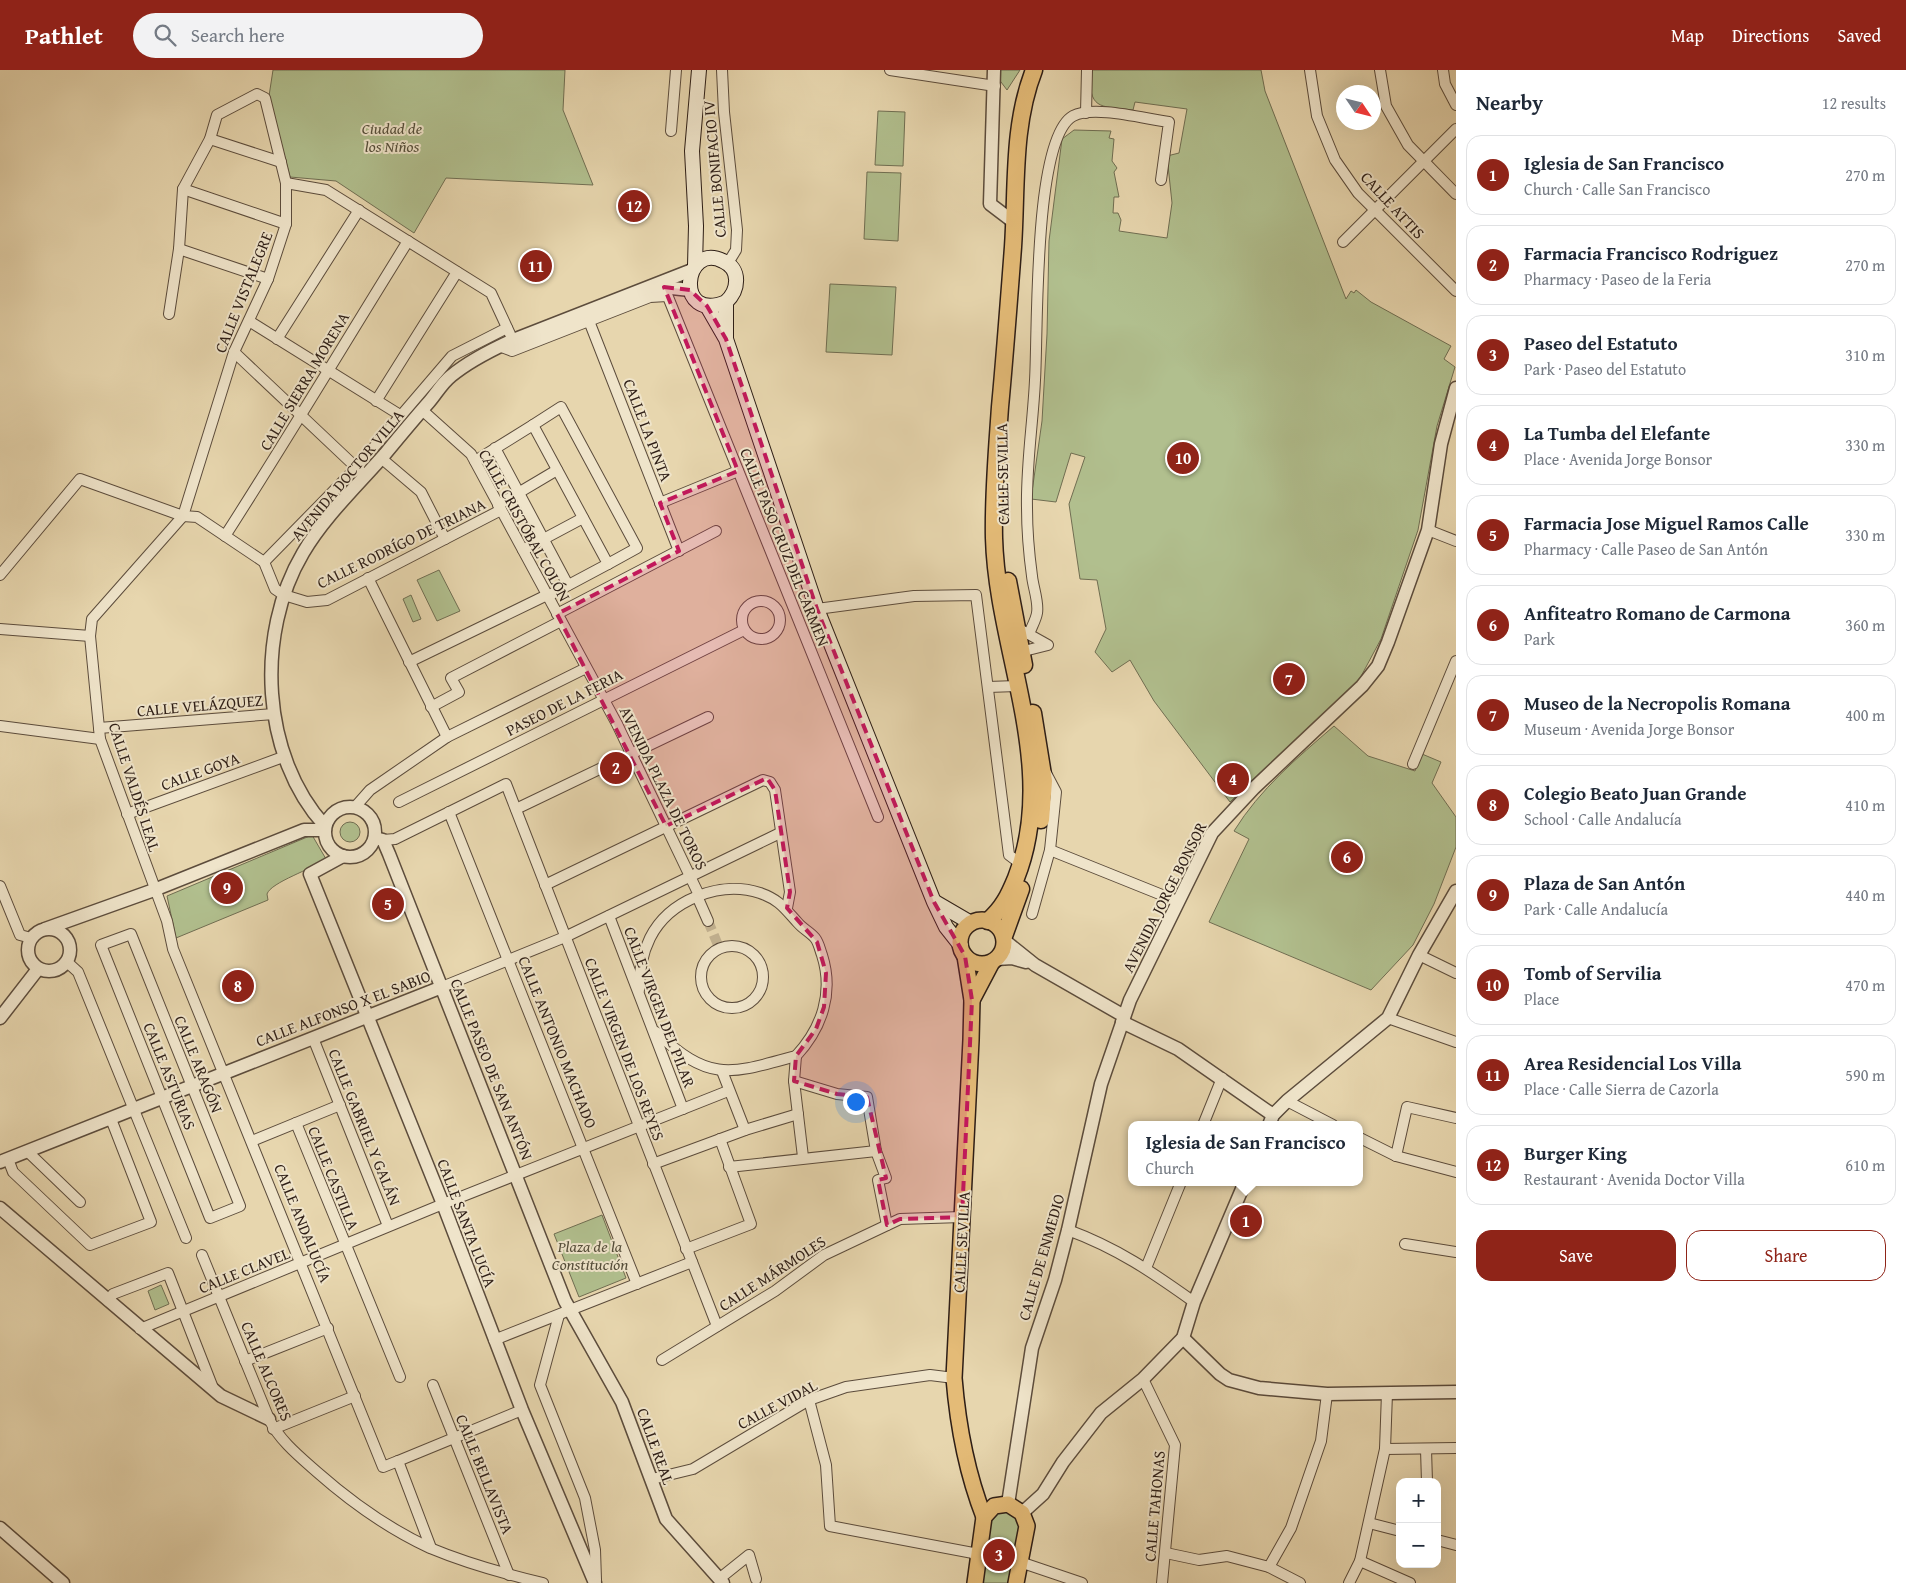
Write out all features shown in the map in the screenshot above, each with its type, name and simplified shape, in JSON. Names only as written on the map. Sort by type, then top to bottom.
[{"type":"highway","points":[[1000,409],[1015,223],[1016,161],[1024,96],[1034,70]]},
{"type":"highway","name":"CALLE SEVILLA","points":[[1000,409],[1007,578],[1023,631],[1022,655],[1042,767],[1043,809],[1038,837],[1004,939]]},
{"type":"highway","name":"CALLE SEVILLA","points":[[988,920],[1007,901],[1029,836],[1032,807],[1032,783],[1028,753],[1018,686],[1003,617],[994,540],[994,474],[1000,409]]},
{"type":"main road","points":[[700,70],[692,151],[696,226],[693,268],[688,282],[690,290],[693,297],[707,306],[726,339],[817,609],[934,902],[946,927],[963,951],[978,964],[994,961]]},
{"type":"main road","points":[[696,226],[712,258]]},
{"type":"main road","points":[[693,268],[703,260],[712,258],[728,263],[736,277],[736,286],[732,296],[726,302],[716,306],[707,306]]},
{"type":"main road","points":[[726,302],[726,339]]},
{"type":"main road","points":[[934,902],[971,923]]},
{"type":"main road","points":[[988,920],[998,926],[1004,939],[1004,948],[994,961],[972,1000],[963,951],[962,933],[971,923],[988,920]]},
{"type":"main road","name":"CALLE SEVILLA","points":[[972,1000],[954,1378],[957,1420],[970,1482],[995,1509]]},
{"type":"main road","points":[[975,1583],[977,1558],[995,1509],[1022,1513],[1027,1526],[1016,1583]]},
{"type":"street","points":[[671,131],[676,70]]},
{"type":"street","name":"CALLE BONIFACIO IV","points":[[722,70],[724,112],[737,230],[736,250],[728,263]]},
{"type":"street","points":[[890,70],[995,86]]},
{"type":"street","points":[[994,70],[990,204],[1015,223]]},
{"type":"street","points":[[1086,113],[1087,70]]},
{"type":"street","name":"CALLE ATTIS","points":[[1310,70],[1317,116],[1334,160],[1358,193],[1456,292]]},
{"type":"street","points":[[1380,70],[1386,106],[1408,145],[1456,194]]},
{"type":"street","points":[[1443,70],[1445,84],[1456,105]]},
{"type":"street","name":"CALLE VISTALEGRE","points":[[170,314],[179,249],[183,189],[210,139],[216,115],[257,94],[265,98],[286,183],[286,224],[268,279],[234,352],[182,516]]},
{"type":"street","points":[[1022,655],[1028,650],[1048,645],[1023,631],[1037,613],[1030,558],[1027,494],[1036,380],[1037,286],[1042,223],[1056,138],[1069,119],[1086,113],[1110,112],[1169,122],[1161,180]]},
{"type":"street","points":[[1343,242],[1456,129]]},
{"type":"street","points":[[210,139],[281,162]]},
{"type":"street","points":[[286,183],[326,190],[492,292],[510,334]]},
{"type":"street","points":[[183,189],[286,224]]},
{"type":"street","points":[[277,339],[359,210]]},
{"type":"street","name":"CALLE SIERRA MORENA","points":[[225,536],[302,416],[328,370],[408,241]]},
{"type":"street","points":[[179,249],[268,279]]},
{"type":"street","name":"AVENIDA DOCTOR VILLA","points":[[325,828],[312,812],[283,757],[274,714],[272,666],[278,616],[284,595],[303,552],[400,415],[452,356],[693,268]]},
{"type":"street","points":[[376,400],[457,272]]},
{"type":"street","points":[[648,286],[665,292]]},
{"type":"street","points":[[499,346],[512,350],[650,297],[665,292],[690,290]]},
{"type":"street","name":"CALLE PASO CRUZ DEL CARMEN","points":[[665,292],[878,817]]},
{"type":"street","points":[[249,321],[400,415]]},
{"type":"street","name":"CALLE LA PINTA","points":[[589,321],[679,551]]},
{"type":"street","name":"AVENIDA DOCTOR VILLA","points":[[264,562],[361,472],[381,458],[450,376],[499,346],[510,334]]},
{"type":"street","points":[[234,352],[361,472]]},
{"type":"street","name":"AVENIDA JORGE BONSOR","points":[[1123,1019],[1177,901],[1212,832],[1254,788],[1362,686],[1378,666],[1428,530],[1441,444],[1456,388]]},
{"type":"street","points":[[410,662],[547,596],[637,548],[561,407],[475,461]]},
{"type":"street","name":"CALLE CRISTÓBAL COLÓN","points":[[422,410],[471,454],[586,668]]},
{"type":"street","points":[[533,424],[608,564]]},
{"type":"street","points":[[495,448],[568,585]]},
{"type":"street","points":[[381,458],[421,492],[445,539]]},
{"type":"street","name":"CALLE RODRÍGO DE TRIANA","points":[[284,595],[307,602],[327,600],[445,539],[500,507],[519,492],[557,470]]},
{"type":"street","points":[[660,503],[738,471]]},
{"type":"street","points":[[0,575],[80,479],[182,516],[197,517],[264,562],[275,589],[284,595]]},
{"type":"street","name":"CALLE VALDÉS LEAL","points":[[154,890],[100,739],[90,636],[92,619],[182,516]]},
{"type":"street","points":[[523,550],[583,518]]},
{"type":"street","points":[[1428,530],[1456,541]]},
{"type":"street","points":[[431,706],[459,692],[451,678],[716,531]]},
{"type":"street","points":[[368,578],[446,738]]},
{"type":"street","points":[[817,609],[914,596],[976,595],[1009,855],[1021,864]]},
{"type":"street","points":[[766,601],[772,604],[779,614],[779,627],[771,636],[765,639],[753,638],[744,630],[742,624],[743,611],[753,602],[766,601]]},
{"type":"street","points":[[779,614],[793,608]]},
{"type":"street","points":[[0,629],[90,636]]},
{"type":"street","name":"PASEO DE LA FERIA","points":[[399,802],[744,630]]},
{"type":"street","name":"PASEO DE LA FERIA","points":[[355,806],[370,790],[446,738],[586,668]]},
{"type":"street","name":"AVENIDA PLAZA DE TOROS","points":[[586,668],[604,700],[666,826],[690,876],[708,921]]},
{"type":"street","points":[[1413,764],[1455,668]]},
{"type":"street","points":[[988,687],[1018,686]]},
{"type":"street","name":"CALLE VELÁZQUEZ","points":[[98,728],[274,714]]},
{"type":"street","points":[[516,809],[708,717]]},
{"type":"street","points":[[0,726],[100,739]]},
{"type":"street","points":[[1028,753],[1042,767],[1056,792],[1050,850],[1032,914]]},
{"type":"street","name":"CALLE GOYA","points":[[127,814],[283,757]]},
{"type":"street","points":[[545,884],[763,780],[770,782],[775,790],[790,892],[787,908]]},
{"type":"street","name":"CALLE VIRGEN DE LOS REYES","points":[[449,812],[506,784],[716,1326]]},
{"type":"street","points":[[379,839],[370,815],[355,806],[340,808],[328,819],[325,828],[329,846],[343,856],[359,856],[379,839],[395,839],[449,812]]},
{"type":"street","name":"CALLE ANTONIO MACHADO","points":[[449,812],[637,1284]]},
{"type":"street","points":[[45,929],[59,931],[69,941],[70,948],[67,962],[63,967],[51,972],[38,969],[29,958],[28,944],[31,938],[45,929],[154,890],[304,830],[325,828]]},
{"type":"street","name":"CALLE ALFONSO X EL SABIO","points":[[4,1161],[442,987],[565,936],[780,833]]},
{"type":"street","name":"CALLE PASEO DE SAN ANTÓN","points":[[379,839],[442,987],[571,1310]]},
{"type":"street","points":[[1050,850],[1177,901]]},
{"type":"street","name":"CALLE SANTA LUCÍA","points":[[343,856],[310,874],[443,1204],[522,1410],[595,1583]]},
{"type":"street","points":[[0,886],[4,906],[20,935],[31,938]]},
{"type":"street","points":[[639,990],[642,959],[654,931],[674,910],[698,895],[730,889],[750,891],[770,897],[787,908],[801,927],[817,942],[824,963],[827,983],[821,1019],[810,1039],[796,1056],[746,1070],[722,1071],[705,1066],[687,1057],[655,1032]]},
{"type":"street","name":"CALLE ANDALUCÍA","points":[[154,890],[167,921],[172,949],[252,1141],[383,1467],[398,1461]]},
{"type":"street","points":[[1004,939],[1035,965],[1123,1019],[1178,1049],[1222,1078],[1271,1120],[1287,1101],[1388,1018],[1419,955],[1456,891]]},
{"type":"street","name":"CALLE VIRGEN DEL PILAR","points":[[609,916],[639,990],[683,1109]]},
{"type":"street","name":"CALLE ASTURIAS","points":[[131,934],[102,945],[210,1218]]},
{"type":"street","name":"CALLE ARAGÓN","points":[[131,934],[240,1206],[210,1218]]},
{"type":"street","points":[[719,946],[744,948],[755,955],[761,965],[764,980],[760,991],[754,1000],[744,1006],[731,1008],[718,1005],[710,1000],[703,988],[701,974],[703,965],[719,946]]},
{"type":"street","points":[[1419,955],[1456,973]]},
{"type":"street","points":[[994,961],[1012,958],[1035,965]]},
{"type":"street","points":[[67,962],[78,972],[186,1238]]},
{"type":"street","points":[[0,1018],[38,969]]},
{"type":"street","points":[[1388,1018],[1456,1042]]},
{"type":"street","name":"CALLE DE ENMEDIO","points":[[995,1509],[1032,1348],[1055,1280],[1101,1084],[1123,1019]]},
{"type":"street","name":"CALLE GABRIEL Y GALÁN","points":[[313,1038],[388,1226]]},
{"type":"street","points":[[796,1056],[794,1081],[803,1158]]},
{"type":"street","points":[[722,1071],[728,1091],[745,1130]]},
{"type":"street","points":[[1205,1121],[1222,1078]]},
{"type":"street","points":[[794,1081],[837,1094],[867,1097],[876,1151],[886,1178],[878,1180],[887,1225]]},
{"type":"street","name":"CALLE CLAVEL","points":[[140,1329],[388,1226],[728,1091]]},
{"type":"street","points":[[1287,1101],[1325,1121]]},
{"type":"street","points":[[252,1141],[340,1105]]},
{"type":"street","points":[[1396,1156],[1407,1108],[1456,1118]]},
{"type":"street","points":[[653,1164],[745,1130],[798,1114]]},
{"type":"street","points":[[4,1161],[12,1172],[90,1245],[151,1222],[110,1119]]},
{"type":"street","name":"CALLE CASTILLA","points":[[296,1123],[400,1377]]},
{"type":"street","points":[[686,1248],[750,1224],[720,1139]]},
{"type":"street","points":[[1363,1140],[1396,1156],[1456,1172]]},
{"type":"street","points":[[730,1167],[876,1151]]},
{"type":"street","points":[[27,1152],[80,1202]]},
{"type":"street","points":[[1146,1268],[1179,1186]]},
{"type":"street","points":[[1022,1513],[1043,1494],[1063,1462],[1101,1413],[1143,1379],[1183,1338],[1194,1302],[1243,1186]]},
{"type":"street","points":[[0,1208],[221,1396],[271,1424],[355,1396]]},
{"type":"street","name":"CALLE MÁRMOLES","points":[[662,1360],[775,1291],[824,1255],[900,1218],[962,1218]]},
{"type":"street","points":[[1068,1230],[1104,1244],[1146,1268],[1194,1302]]},
{"type":"street","points":[[1405,1244],[1456,1252]]},
{"type":"street","name":"CALLE ALCORES","points":[[202,1255],[271,1424],[302,1459],[348,1499],[394,1528],[431,1548],[509,1574],[543,1583]]},
{"type":"street","points":[[494,1340],[692,1262]]},
{"type":"street","points":[[108,1301],[113,1294],[168,1273],[213,1389]]},
{"type":"street","name":"CALLE REAL","points":[[571,1310],[622,1402],[666,1519],[710,1569],[716,1582]]},
{"type":"street","points":[[558,1315],[540,1385],[585,1498],[595,1550],[595,1583]]},
{"type":"street","points":[[245,1361],[328,1328]]},
{"type":"street","points":[[1183,1338],[1220,1374],[1230,1380],[1259,1388],[1327,1394],[1456,1392]]},
{"type":"street","name":"CALLE VIDAL","points":[[652,1479],[693,1469],[809,1400],[846,1388],[930,1375],[954,1378]]},
{"type":"street","name":"CALLE TAHONAS","points":[[1143,1379],[1175,1446],[1162,1583]]},
{"type":"street","name":"CALLE BELLAVISTA","points":[[433,1385],[509,1574]]},
{"type":"street","points":[[1349,1583],[1360,1561],[1386,1448],[1387,1393]]},
{"type":"street","points":[[1269,1567],[1291,1528],[1321,1441],[1327,1394]]},
{"type":"street","points":[[809,1400],[826,1465],[830,1526],[972,1553],[977,1558]]},
{"type":"street","points":[[431,1548],[398,1461],[522,1410]]},
{"type":"street","points":[[1386,1448],[1456,1448]]},
{"type":"street","points":[[1426,1449],[1426,1478]]},
{"type":"street","points":[[1368,1523],[1396,1530]]},
{"type":"street","points":[[0,1528],[63,1583]]},
{"type":"street","points":[[1441,1541],[1456,1544]]},
{"type":"street","points":[[1166,1553],[1199,1560],[1227,1556],[1269,1567],[1300,1583]]},
{"type":"street","points":[[716,1582],[749,1555],[756,1579]]},
{"type":"street","points":[[1360,1561],[1410,1583]]},
{"type":"street","points":[[1020,1562],[1082,1583]]},
{"type":"highlighted area","points":[[664,287],[690,290],[707,306],[726,339],[817,609],[934,902],[965,956],[972,1000],[962,1217],[900,1219],[887,1225],[878,1180],[886,1178],[867,1097],[837,1094],[794,1081],[796,1056],[816,1029],[824,1007],[826,973],[817,942],[787,908],[790,892],[775,790],[767,778],[666,826],[557,614],[679,551],[660,503],[738,471]]},
{"type":"green space","name":"Ciudad de los Niños","points":[[273,70],[565,70],[563,110],[593,185],[446,178],[414,233],[336,181],[290,177],[269,96]]},
{"type":"green space","points":[[995,70],[1020,70],[1007,90],[995,74]]},
{"type":"green space","points":[[1090,70],[1261,70],[1265,91],[1346,299],[1351,291],[1354,293],[1356,290],[1371,302],[1451,346],[1444,359],[1455,367],[1437,426],[1418,530],[1381,639],[1359,680],[1230,802],[1154,701],[1130,660],[1112,672],[1095,652],[1106,629],[1097,580],[1080,579],[1069,504],[1085,457],[1071,453],[1056,502],[1031,499],[1042,421],[1047,334],[1049,241],[1062,139],[1074,130],[1111,131],[1109,138],[1114,139],[1112,161],[1117,168],[1114,172],[1119,197],[1114,197],[1113,213],[1118,213],[1121,220],[1119,231],[1167,238],[1172,203],[1167,156],[1179,153],[1187,109],[1135,102],[1133,110],[1111,108],[1098,104],[1091,93]]},
{"type":"green space","points":[[878,111],[905,112],[903,166],[875,165]]},
{"type":"green space","points":[[867,172],[901,173],[898,241],[864,239]]},
{"type":"green space","points":[[830,284],[896,287],[892,355],[826,352]]},
{"type":"green space","points":[[439,570],[460,611],[437,621],[417,580]]},
{"type":"green space","points":[[411,595],[421,619],[413,622],[403,599]]},
{"type":"green space","points":[[1334,726],[1368,756],[1415,771],[1422,754],[1441,762],[1432,783],[1456,817],[1456,847],[1434,904],[1413,945],[1371,990],[1209,922],[1249,839],[1234,831],[1255,801],[1267,788]]},
{"type":"green space","points":[[350,822],[357,825],[360,832],[357,839],[350,842],[343,839],[340,832],[343,825]]},
{"type":"green space","points":[[312,835],[326,859],[270,889],[267,894],[268,900],[176,938],[167,896]]},
{"type":"green space","name":"Plaza de la Constitución","points":[[602,1215],[626,1278],[579,1297],[554,1234]]},
{"type":"green space","points":[[161,1285],[169,1304],[155,1310],[148,1291]]},
{"type":"green space","points":[[1005,1509],[1020,1521],[1011,1583],[978,1583],[988,1518]]},
{"type":"tunnel","points":[[708,921],[718,945]]},
{"type":"place","name":"Burger King","points":[[634,206]]},
{"type":"place","name":"Area Residencial Los Villa","points":[[536,266]]},
{"type":"place","name":"Tomb of Servilia","points":[[1183,458]]},
{"type":"place","name":"Museo de la Necropolis Romana","points":[[1289,679]]},
{"type":"place","name":"Farmacia Francisco Rodriguez","points":[[616,768]]},
{"type":"place","name":"La Tumba del Elefante","points":[[1233,779]]},
{"type":"place","name":"Anfiteatro Romano de Carmona","points":[[1347,857]]},
{"type":"place","name":"Plaza de San Antón","points":[[227,888]]},
{"type":"place","name":"Farmacia Jose Miguel Ramos Calle","points":[[388,904]]},
{"type":"place","name":"Colegio Beato Juan Grande","points":[[238,986]]},
{"type":"place","name":"Iglesia de San Francisco","points":[[1246,1221]]},
{"type":"place","name":"Paseo del Estatuto","points":[[999,1555]]}]
